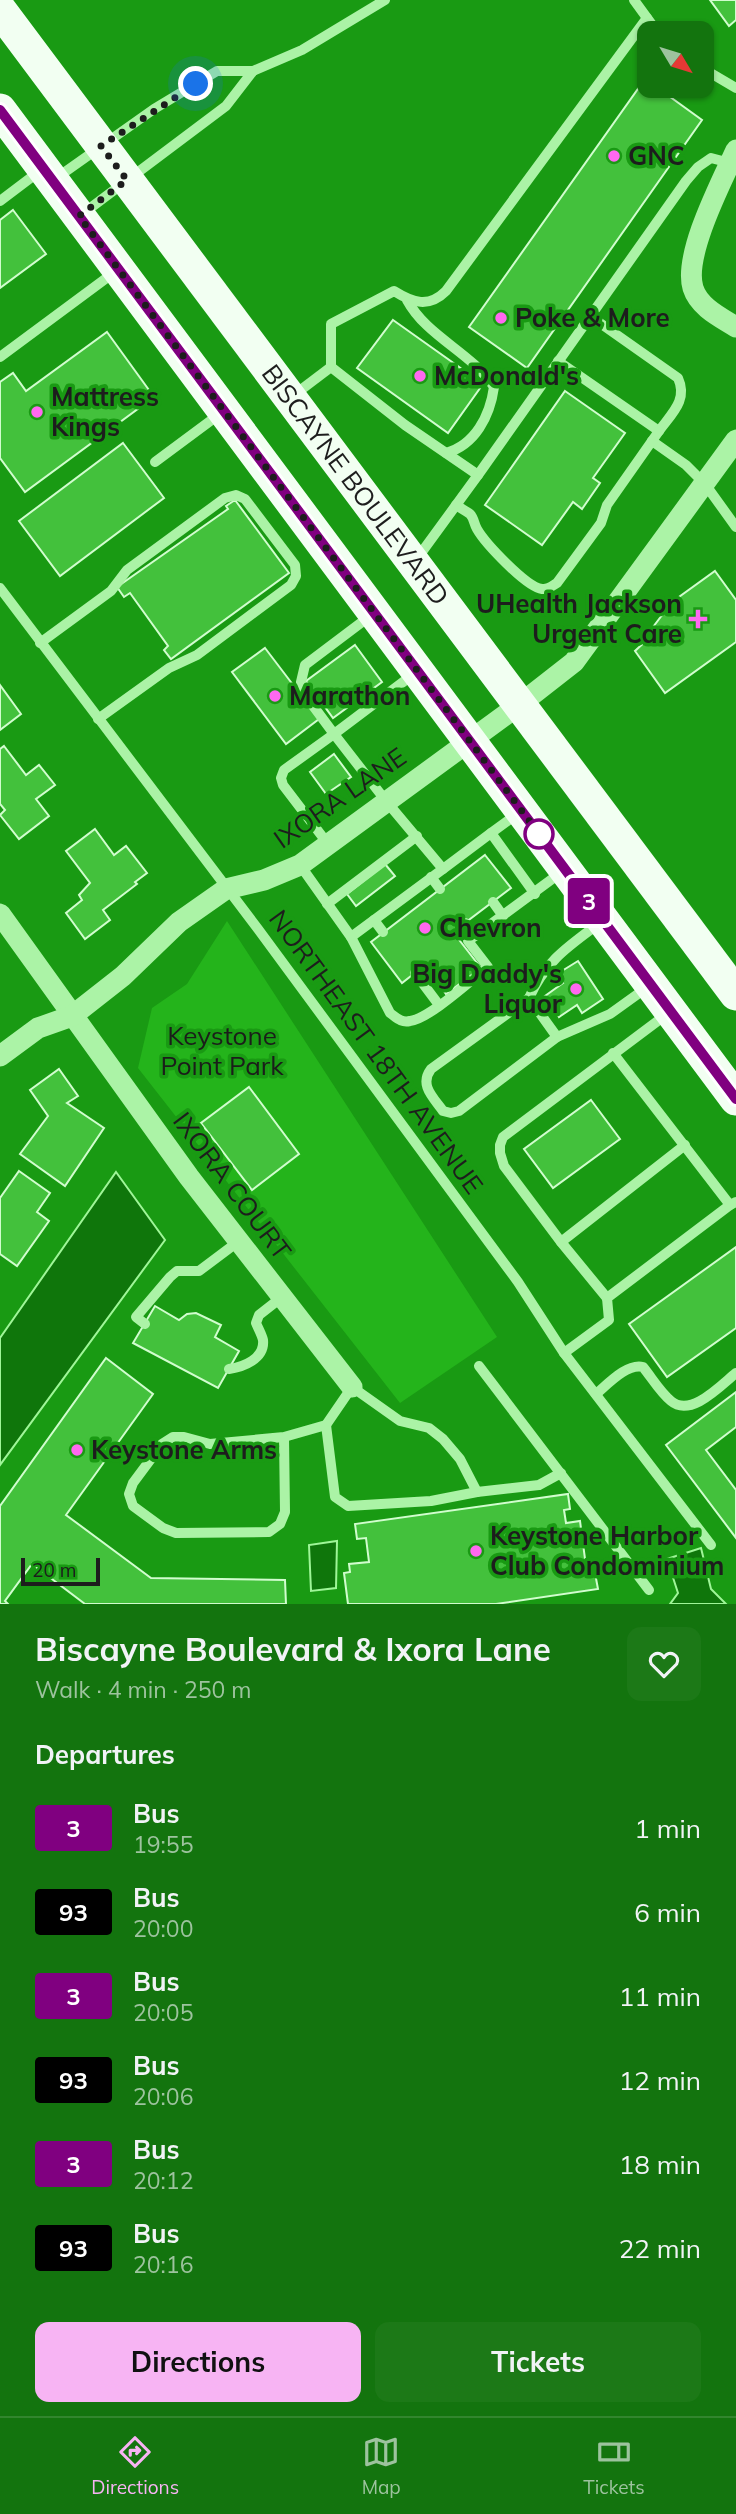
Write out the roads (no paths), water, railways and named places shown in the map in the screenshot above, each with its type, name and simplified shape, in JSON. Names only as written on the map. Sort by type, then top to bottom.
[{"type":"main road","name":"BISCAYNE BOULEVARD","points":[[0,10],[736,994]]},
{"type":"main road","points":[[9,128],[48,174],[736,1099]]},
{"type":"street","points":[[733,157],[701,233],[692,261],[691,276],[694,289],[702,303],[736,327]]},
{"type":"street","name":"IXORA LANE","points":[[0,1056],[38,1028],[72,1016],[123,976],[179,922],[226,889],[264,880],[300,865],[519,705],[573,662],[736,440]]},
{"type":"street","name":"IXORA COURT","points":[[0,914],[189,1177],[352,1387]]},
{"type":"lane","points":[[0,201],[101,146],[154,109],[217,71],[253,71],[302,50],[385,0]]},
{"type":"lane","points":[[634,0],[649,21]]},
{"type":"lane","points":[[407,300],[437,300],[446,291],[647,18]]},
{"type":"lane","points":[[79,216],[226,107],[253,71]]},
{"type":"lane","points":[[714,75],[736,88]]},
{"type":"lane","points":[[413,564],[698,166],[711,158],[733,157]]},
{"type":"lane","points":[[0,358],[119,269]]},
{"type":"lane","points":[[331,367],[331,324],[394,291],[407,300],[417,317],[487,375],[494,387],[491,406],[475,434],[458,449],[446,453]]},
{"type":"lane","points":[[456,505],[472,516],[484,540],[511,567],[532,585],[542,589],[557,583],[601,523],[607,505],[681,400],[682,388],[678,378],[590,316]]},
{"type":"lane","points":[[558,361],[659,431]]},
{"type":"lane","points":[[290,398],[331,367]]},
{"type":"lane","points":[[331,367],[405,425],[478,475]]},
{"type":"lane","points":[[155,462],[224,411]]},
{"type":"lane","points":[[652,441],[686,465],[705,484],[736,527]]},
{"type":"lane","points":[[40,643],[111,591],[127,570],[225,498],[236,495],[245,499],[287,554],[295,565],[296,576],[291,585],[197,655],[169,668],[98,719]]},
{"type":"lane","name":"NORTHEAST 18TH AVENUE","points":[[0,588],[518,1282],[564,1353],[711,1545]]},
{"type":"lane","points":[[374,613],[305,665],[301,681],[308,699],[334,734],[443,869]]},
{"type":"lane","points":[[328,844],[284,785],[281,778],[284,770],[417,671]]},
{"type":"lane","points":[[351,937],[522,811]]},
{"type":"lane","points":[[491,833],[535,894]]},
{"type":"lane","points":[[327,904],[417,836]]},
{"type":"lane","points":[[459,857],[467,869]]},
{"type":"lane","points":[[300,865],[351,937],[390,1013],[400,1021],[414,1021],[488,967],[468,941],[565,870]]},
{"type":"lane","points":[[431,877],[440,889]]},
{"type":"lane","points":[[492,902],[503,916]]},
{"type":"lane","points":[[374,920],[383,932]]},
{"type":"lane","points":[[604,921],[565,949],[540,975],[528,998],[431,1069],[425,1077],[425,1086],[443,1111],[458,1111],[557,1037],[610,1014],[651,985]]},
{"type":"lane","points":[[466,923],[475,936]]},
{"type":"lane","points":[[415,973],[439,1005]]},
{"type":"lane","points":[[528,998],[557,1037]]},
{"type":"lane","points":[[564,1353],[609,1320],[607,1298],[504,1166],[500,1153],[503,1137],[671,1012]]},
{"type":"lane","points":[[607,1298],[733,1203],[613,1053]]},
{"type":"lane","points":[[561,1242],[685,1145]]},
{"type":"lane","points":[[145,1324],[136,1317],[170,1277],[177,1271],[199,1270],[239,1241]]},
{"type":"lane","points":[[229,1369],[243,1367],[254,1360],[263,1341],[256,1323],[259,1315],[282,1297]]},
{"type":"lane","points":[[596,1394],[630,1367],[638,1365],[643,1367],[669,1400],[683,1406],[694,1405],[736,1373]]},
{"type":"lane","points":[[479,1366],[649,1590]]},
{"type":"lane","points":[[284,1437],[285,1512],[280,1524],[269,1532],[176,1533],[132,1506],[129,1494],[133,1483],[162,1444],[173,1437],[210,1444],[284,1437],[326,1425],[352,1387],[400,1420],[429,1428],[443,1439],[460,1459],[477,1492]]},
{"type":"lane","points":[[326,1425],[335,1497],[348,1506],[431,1501],[477,1492],[539,1485],[561,1473]]},
{"type":"place","name":"GNC","points":[[614,156]]},
{"type":"place","name":"Poke & More","points":[[501,318]]},
{"type":"place","name":"McDonald's","points":[[420,376]]},
{"type":"place","name":"Mattress Kings","points":[[37,412]]},
{"type":"place","name":"UHealth Jackson Urgent Care","points":[[698,619]]},
{"type":"place","name":"Marathon","points":[[275,696]]},
{"type":"place","name":"Chevron","points":[[425,928]]},
{"type":"place","name":"Big Daddy's Liquor","points":[[576,989]]},
{"type":"place","name":"Keystone Arms","points":[[77,1450]]},
{"type":"place","name":"Keystone Harbor Club Condominium","points":[[476,1551]]},
{"type":"park label","name":"Keystone Point Park","points":[[222,1051]]}]
